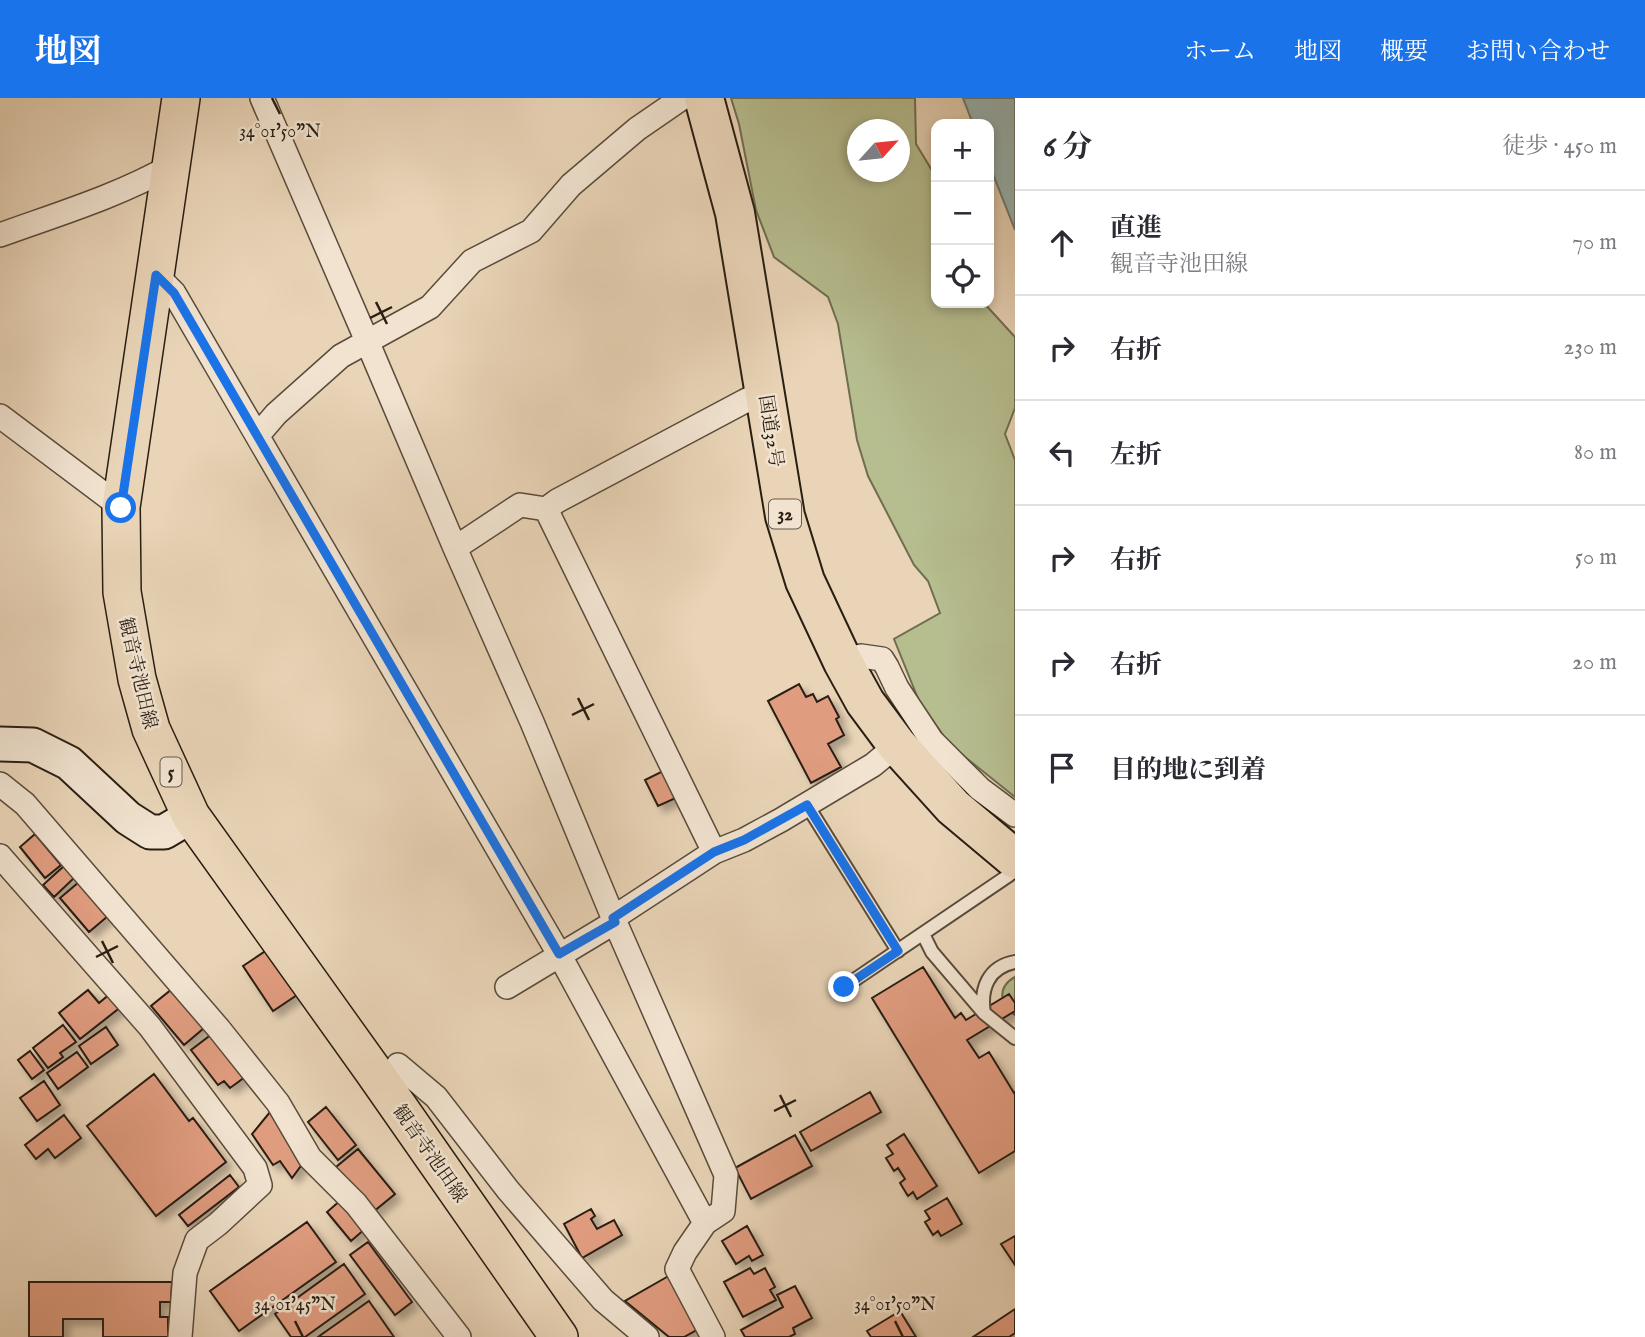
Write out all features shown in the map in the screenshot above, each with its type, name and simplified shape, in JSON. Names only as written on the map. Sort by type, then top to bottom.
[{"type":"highway","name":"国道32号","points":[[704,98],[735,213],[785,516],[805,581],[865,702],[897,745],[953,807],[1015,859]]},
{"type":"main road","name":"観音寺池田線","points":[[181,98],[121,508],[122,593],[137,679],[151,729],[191,816],[559,1337]]},
{"type":"street","points":[[262,98],[726,1175],[723,1211],[705,1223],[677,1269],[713,1337]]},
{"type":"street","points":[[258,435],[276,414],[341,356],[430,307],[472,261],[531,231],[571,185],[637,129],[682,98]]},
{"type":"street","points":[[0,235],[145,181],[172,166]]},
{"type":"street","points":[[156,275],[174,293],[559,954],[705,1223]]},
{"type":"street","points":[[455,548],[520,505],[546,509],[765,391]]},
{"type":"street","points":[[0,416],[121,508]]},
{"type":"street","points":[[546,509],[714,852]]},
{"type":"street","points":[[843,662],[860,656],[882,659],[897,688],[932,741],[980,789],[1015,815]]},
{"type":"street","points":[[0,744],[33,745],[69,763],[128,818],[149,832],[164,832],[191,816]]},
{"type":"street","points":[[507,987],[539,970],[714,852],[744,840],[807,805],[873,765],[897,745]]},
{"type":"street","points":[[0,784],[25,804],[219,1029],[278,1103],[310,1158],[356,1204],[459,1337]]},
{"type":"street","points":[[0,856],[150,1027],[255,1168],[260,1185],[197,1240],[185,1273],[180,1337]]},
{"type":"street","points":[[398,1065],[436,1097],[508,1190],[603,1300],[646,1337]]},
{"type":"lane","points":[[807,805],[898,951]]},
{"type":"lane","points":[[844,987],[1015,871]]},
{"type":"lane","points":[[923,934],[932,952],[984,1013],[1015,1038]]},
{"type":"lane","points":[[984,1013],[982,1000],[990,977],[999,968],[1015,962]]},
{"type":"green space","points":[[731,98],[915,98],[916,144],[931,169],[931,308],[989,308],[1015,337],[1015,408],[1005,434],[1015,460],[1015,797],[950,745],[919,701],[894,639],[940,613],[928,581],[914,565],[868,476],[857,440],[838,324],[828,297],[774,257],[756,210],[739,124]]},
{"type":"green space","points":[[1015,977],[1015,1015],[1005,1006],[1002,996],[1005,985]]},
{"type":"water","points":[[963,98],[1015,98],[1015,230],[994,177],[994,119],[971,119]]},
{"type":"building","points":[[799,684],[806,697],[813,694],[817,702],[828,696],[839,717],[836,719],[844,735],[828,744],[841,767],[811,783],[768,701]]},
{"type":"building","points":[[665,770],[678,797],[658,806],[645,780]]},
{"type":"building","points":[[35,834],[61,865],[45,878],[20,847]]},
{"type":"building","points":[[64,866],[74,878],[54,897],[43,885]]},
{"type":"building","points":[[79,882],[108,916],[89,932],[60,898]]},
{"type":"building","points":[[267,950],[297,995],[273,1011],[243,966]]},
{"type":"building","points":[[923,967],[955,1018],[961,1013],[966,1020],[1009,994],[1015,1003],[1015,1011],[967,1040],[979,1058],[989,1052],[1015,1092],[1015,1151],[979,1173],[872,998]]},
{"type":"building","points":[[172,989],[204,1028],[184,1045],[151,1006]]},
{"type":"building","points":[[88,990],[99,1003],[111,993],[122,1006],[80,1039],[59,1013]]},
{"type":"building","points":[[63,1025],[76,1042],[60,1053],[63,1057],[48,1068],[33,1048]]},
{"type":"building","points":[[106,1027],[118,1045],[91,1064],[79,1046]]},
{"type":"building","points":[[212,1034],[245,1077],[230,1088],[224,1081],[218,1085],[191,1050]]},
{"type":"building","points":[[30,1051],[44,1070],[32,1079],[18,1060]]},
{"type":"building","points":[[77,1052],[88,1067],[58,1089],[47,1073]]},
{"type":"building","points":[[154,1074],[189,1121],[193,1118],[226,1162],[156,1216],[87,1126]]},
{"type":"building","points":[[44,1081],[60,1105],[37,1121],[20,1098]]},
{"type":"building","points":[[870,1092],[881,1112],[811,1151],[800,1132]]},
{"type":"building","points":[[326,1107],[356,1145],[338,1160],[308,1122]]},
{"type":"building","points":[[270,1112],[303,1163],[292,1178],[280,1161],[273,1165],[252,1134]]},
{"type":"building","points":[[64,1115],[81,1138],[55,1158],[48,1149],[36,1159],[25,1145]]},
{"type":"building","points":[[904,1134],[937,1186],[917,1199],[913,1192],[908,1196],[900,1183],[905,1179],[898,1168],[894,1171],[886,1158],[893,1154],[887,1145]]},
{"type":"building","points":[[795,1135],[812,1166],[751,1199],[735,1168]]},
{"type":"building","points":[[358,1149],[395,1194],[373,1212],[336,1167]]},
{"type":"building","points":[[230,1175],[239,1187],[188,1226],[179,1215]]},
{"type":"building","points":[[947,1198],[962,1224],[941,1236],[938,1231],[933,1235],[925,1222],[930,1219],[925,1211]]},
{"type":"building","points":[[342,1199],[366,1228],[351,1241],[327,1212]]},
{"type":"building","points":[[591,1209],[595,1216],[591,1219],[597,1229],[614,1220],[622,1235],[582,1258],[564,1224]]},
{"type":"building","points":[[307,1222],[336,1262],[239,1331],[210,1291]]},
{"type":"building","points":[[747,1226],[763,1255],[752,1261],[749,1256],[736,1264],[722,1241]]},
{"type":"building","points":[[1015,1236],[1015,1265],[1001,1244]]},
{"type":"building","points":[[368,1242],[412,1302],[395,1315],[350,1255]]},
{"type":"building","points":[[344,1264],[365,1294],[305,1337],[291,1337],[275,1314]]},
{"type":"building","points":[[750,1268],[754,1274],[765,1268],[775,1287],[770,1290],[776,1300],[743,1317],[724,1282]]},
{"type":"building","points":[[672,1274],[702,1327],[684,1337],[669,1337],[625,1301]]},
{"type":"building","points":[[29,1282],[172,1282],[171,1302],[160,1302],[160,1317],[168,1317],[168,1337],[103,1337],[103,1319],[63,1319],[63,1337],[29,1337]]},
{"type":"building","points":[[795,1286],[812,1318],[793,1328],[795,1334],[789,1337],[745,1337],[741,1330],[783,1307],[777,1295]]},
{"type":"building","points":[[369,1301],[394,1337],[318,1337]]},
{"type":"building","points":[[1015,1309],[1015,1333],[1009,1337],[973,1337]]},
{"type":"building","points":[[900,1311],[916,1337],[871,1337],[867,1331]]},
{"type":"route","points":[[121,508],[156,275],[174,293],[559,954],[615,922],[613,918],[714,852],[744,840],[807,805],[898,951],[844,987]]}]
